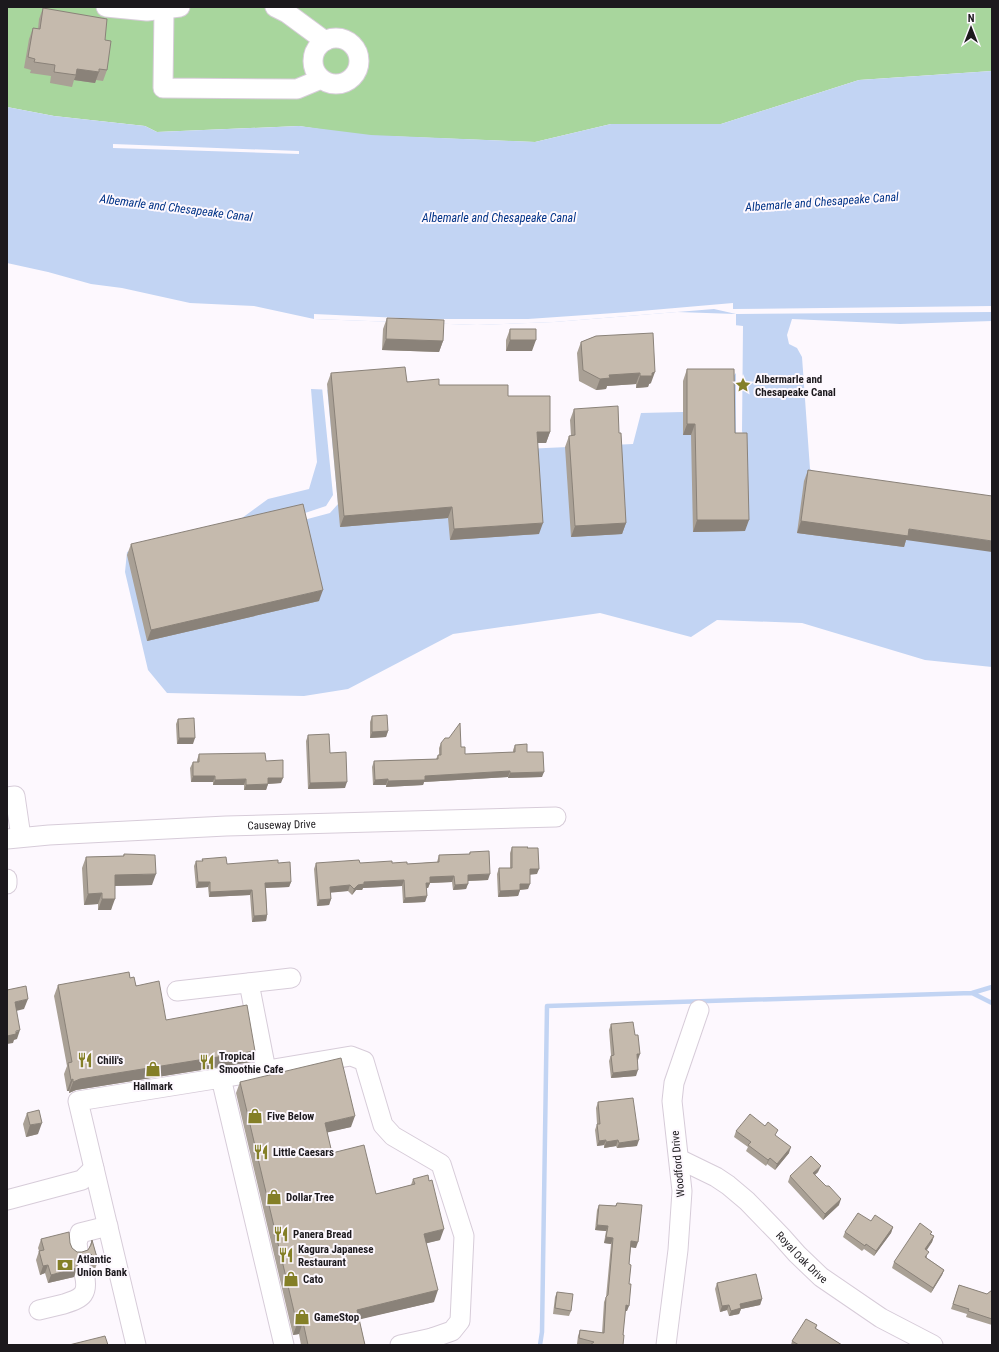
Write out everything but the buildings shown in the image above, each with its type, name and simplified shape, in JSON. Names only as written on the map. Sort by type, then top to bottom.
[{"type":"street","points":[[106,7],[147,11],[172,8],[163,88],[297,89],[321,79]]},
{"type":"street","points":[[275,7],[287,13],[325,41]]},
{"type":"street","points":[[333,39],[340,39],[348,42],[353,47],[359,61],[354,76],[341,83],[333,84],[321,79],[314,68],[313,60],[318,47],[325,41],[333,39]]},
{"type":"street","points":[[7,797],[15,796],[14,838]]},
{"type":"street","name":"Causeway Drive","points":[[14,838],[234,826],[556,817]]},
{"type":"street","points":[[7,879],[7,884]]},
{"type":"street","points":[[177,991],[291,978]]},
{"type":"street","points":[[249,983],[266,1070]]},
{"type":"street","name":"Woodford Drive","points":[[666,1345],[678,1250],[682,1191],[672,1101],[674,1083],[699,1010]]},
{"type":"street","points":[[136,1345],[78,1101],[351,1056],[364,1061],[383,1125],[394,1136],[441,1164],[464,1236],[460,1320],[452,1331],[430,1341],[400,1345]]},
{"type":"street","points":[[221,1078],[284,1345]]},
{"type":"street","name":"Royal Oak Drive","points":[[679,1159],[716,1177],[728,1185],[747,1201],[821,1277],[880,1318],[933,1345]]},
{"type":"street","points":[[7,1200],[82,1180],[94,1168]]},
{"type":"street","points":[[78,1250],[77,1243],[80,1233],[108,1226]]},
{"type":"street","points":[[39,1310],[78,1300],[84,1292],[86,1281],[84,1273]]},
{"type":"green space","points":[[7,7],[992,7],[992,71],[859,80],[721,124],[611,124],[535,142],[385,136],[385,139],[299,126],[157,132],[145,126],[54,116],[7,107]]},
{"type":"water","name":"Albermarle and Chesapeake Canal","points":[[992,71],[992,321],[900,324],[792,319],[787,335],[789,344],[797,348],[802,357],[810,469],[824,478],[992,499],[992,667],[925,660],[802,623],[717,620],[691,637],[600,613],[453,634],[348,689],[304,696],[167,693],[148,670],[125,572],[127,552],[176,535],[242,518],[268,499],[309,489],[317,462],[311,389],[403,393],[438,453],[633,444],[641,413],[683,412],[683,381],[730,380],[736,373],[736,314],[677,312],[554,322],[477,325],[314,319],[254,306],[190,303],[122,288],[91,284],[48,272],[7,263],[7,107],[54,116],[145,126],[157,132],[299,126],[371,135],[535,142],[611,124],[721,124],[859,80]]},
{"type":"pier","points":[[113,144],[299,151],[299,154],[113,148]]},
{"type":"pier","points":[[733,303],[733,309],[992,306],[992,312],[736,314],[714,309],[554,322],[477,325],[314,319],[314,314],[422,319],[528,319]]},
{"type":"pier","points":[[734,325],[743,326],[742,431],[745,444],[741,444],[736,432]]},
{"type":"pier","points":[[322,387],[327,387],[338,504],[330,513],[300,521],[299,515],[326,506],[333,495]]},
{"type":"waterway","points":[[540,1345],[542,1332],[547,1006],[972,993],[992,987]]},
{"type":"waterway","points":[[972,993],[992,1003]]},
{"type":"place","name":"Albermarle and Chesapeake Canal","points":[[743,385]]},
{"type":"place","name":"Chili's","points":[[85,1060]]},
{"type":"place","name":"Tropical Smoothie Cafe","points":[[207,1062]]},
{"type":"place","name":"Hallmark","points":[[153,1069]]},
{"type":"place","name":"Five Below","points":[[255,1116]]},
{"type":"place","name":"Little Caesars","points":[[261,1152]]},
{"type":"place","name":"Dollar Tree","points":[[274,1197]]},
{"type":"place","name":"Panera Bread","points":[[281,1234]]},
{"type":"place","name":"Kagura Japanese Restaurant","points":[[286,1255]]},
{"type":"place","name":"Atlantic Union Bank","points":[[65,1265]]},
{"type":"place","name":"Cato","points":[[291,1279]]},
{"type":"place","name":"GameStop","points":[[302,1317]]},
{"type":"water label","name":"Albemarle and Chesapeake Canal","points":[[822,202]]},
{"type":"water label","name":"Albemarle and Chesapeake Canal","points":[[176,208]]},
{"type":"water label","name":"Albemarle and Chesapeake Canal","points":[[499,218]]}]
